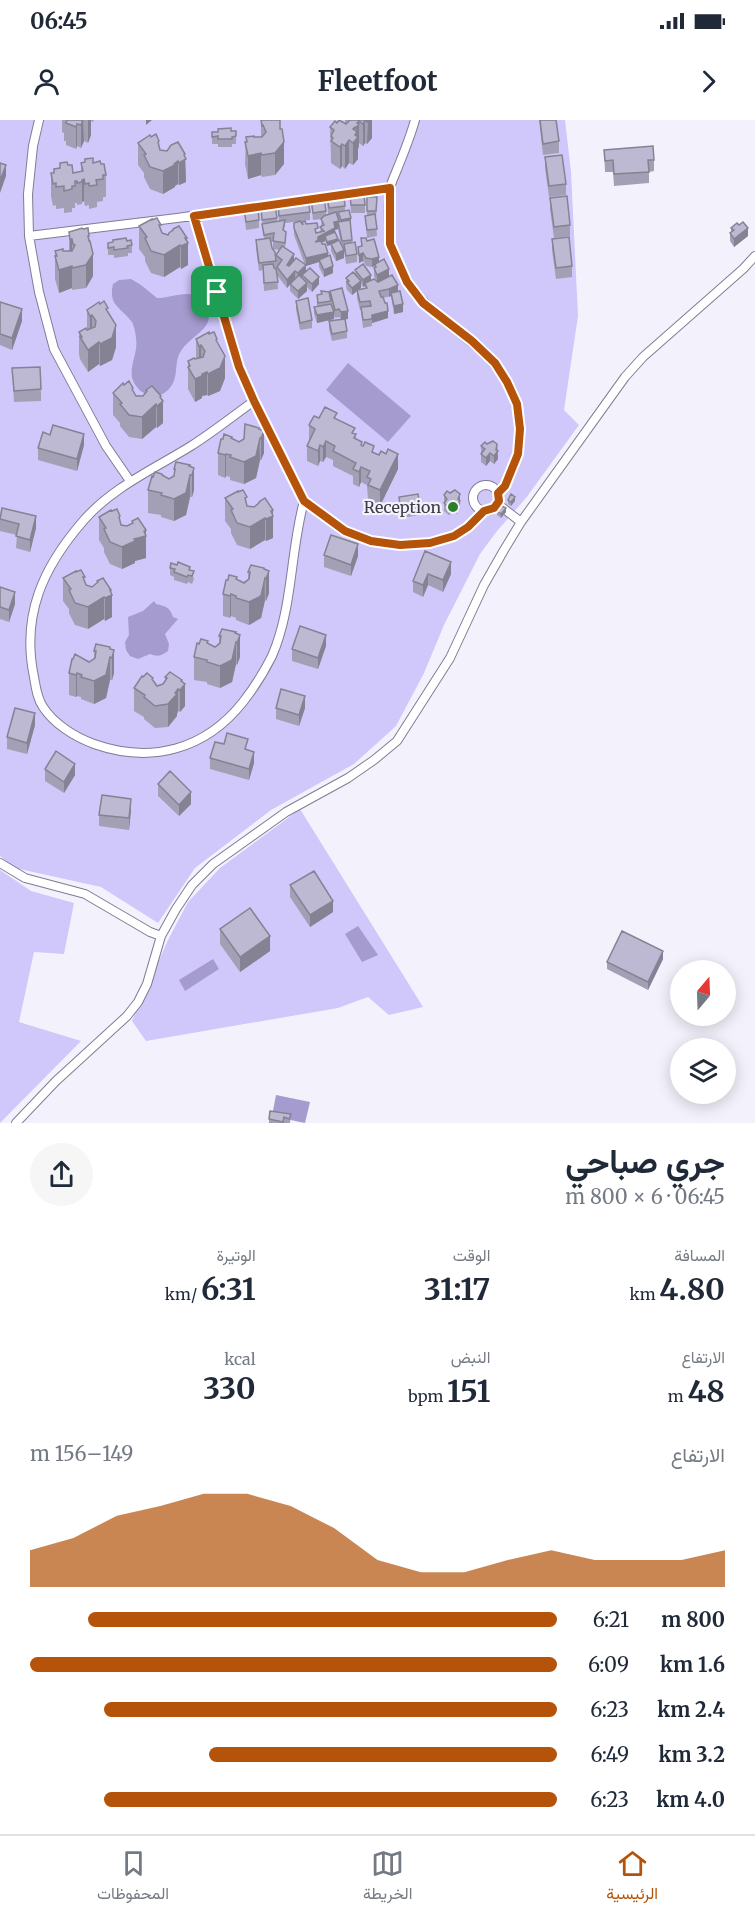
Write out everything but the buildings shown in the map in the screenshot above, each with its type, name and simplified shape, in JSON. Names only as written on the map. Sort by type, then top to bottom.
[{"type":"street","points":[[39,120],[27,194],[29,236],[39,292],[54,349],[106,446],[130,481]]},
{"type":"street","points":[[415,120],[390,188],[390,244],[407,282],[423,303],[472,341],[495,363],[517,404],[520,429],[518,454],[508,479],[498,493]]},
{"type":"street","points":[[29,236],[194,216],[390,188]]},
{"type":"street","points":[[194,216],[239,367],[304,501],[345,531],[371,541],[400,545],[430,543],[454,536],[468,527],[484,511],[498,504],[498,493],[495,488],[485,484],[476,489],[473,499],[478,508],[484,511]]},
{"type":"street","points":[[16,1123],[56,1081],[133,1009],[147,984],[161,936],[192,885],[213,864],[286,812],[348,778],[397,741],[450,658],[484,585],[521,522],[625,377],[643,357],[755,256]]},
{"type":"street","points":[[254,401],[192,445],[130,481],[85,519],[60,550],[43,579],[30,635],[29,656],[36,691],[43,707],[71,734],[113,751],[141,754],[168,751],[186,746],[214,730],[242,703],[260,678],[272,655],[288,598],[296,532],[304,501]]},
{"type":"street","points":[[498,504],[521,522]]},
{"type":"street","points":[[0,863],[25,878],[85,894],[150,932],[161,936]]},
{"type":"shaded area","points":[[0,120],[565,120],[571,172],[578,316],[564,410],[579,425],[526,498],[480,554],[444,625],[424,673],[396,726],[354,764],[271,810],[195,868],[158,923],[101,887],[15,868],[0,856]]},
{"type":"shaded area","points":[[131,279],[157,298],[182,294],[194,295],[204,303],[208,311],[207,325],[185,345],[177,360],[176,375],[172,384],[160,395],[144,393],[133,382],[135,330],[132,322],[116,306],[112,297],[113,284],[119,280]]},
{"type":"shaded area","points":[[348,363],[411,416],[388,442],[326,390]]},
{"type":"shaded area","points":[[154,601],[167,608],[173,617],[178,619],[165,634],[169,644],[168,651],[159,656],[150,654],[138,659],[130,656],[126,650],[125,642],[129,635],[128,617],[143,611]]},
{"type":"shaded area","points":[[300,809],[423,1007],[389,1015],[368,997],[338,1008],[146,1041],[132,1021],[168,940],[188,902],[220,868]]},
{"type":"shaded area","points":[[0,870],[31,891],[74,903],[64,954],[34,952],[19,1022],[81,1041],[0,1123]]},
{"type":"shaded area","points":[[358,926],[378,955],[362,962],[345,934]]},
{"type":"shaded area","points":[[213,959],[219,969],[185,991],[179,980]]},
{"type":"shaded area","points":[[276,1095],[310,1102],[305,1123],[272,1116]]},
{"type":"place","name":"Reception","points":[[453,507]]},
{"type":"route","points":[[390,188],[390,244],[407,282],[423,303],[472,341],[495,363],[517,404],[520,429],[518,454],[505,486],[498,493],[498,504],[484,511],[468,527],[454,536],[430,543],[400,545],[371,541],[345,531],[319,513],[304,501],[254,401],[239,367],[217,292],[194,216],[390,188]]}]
